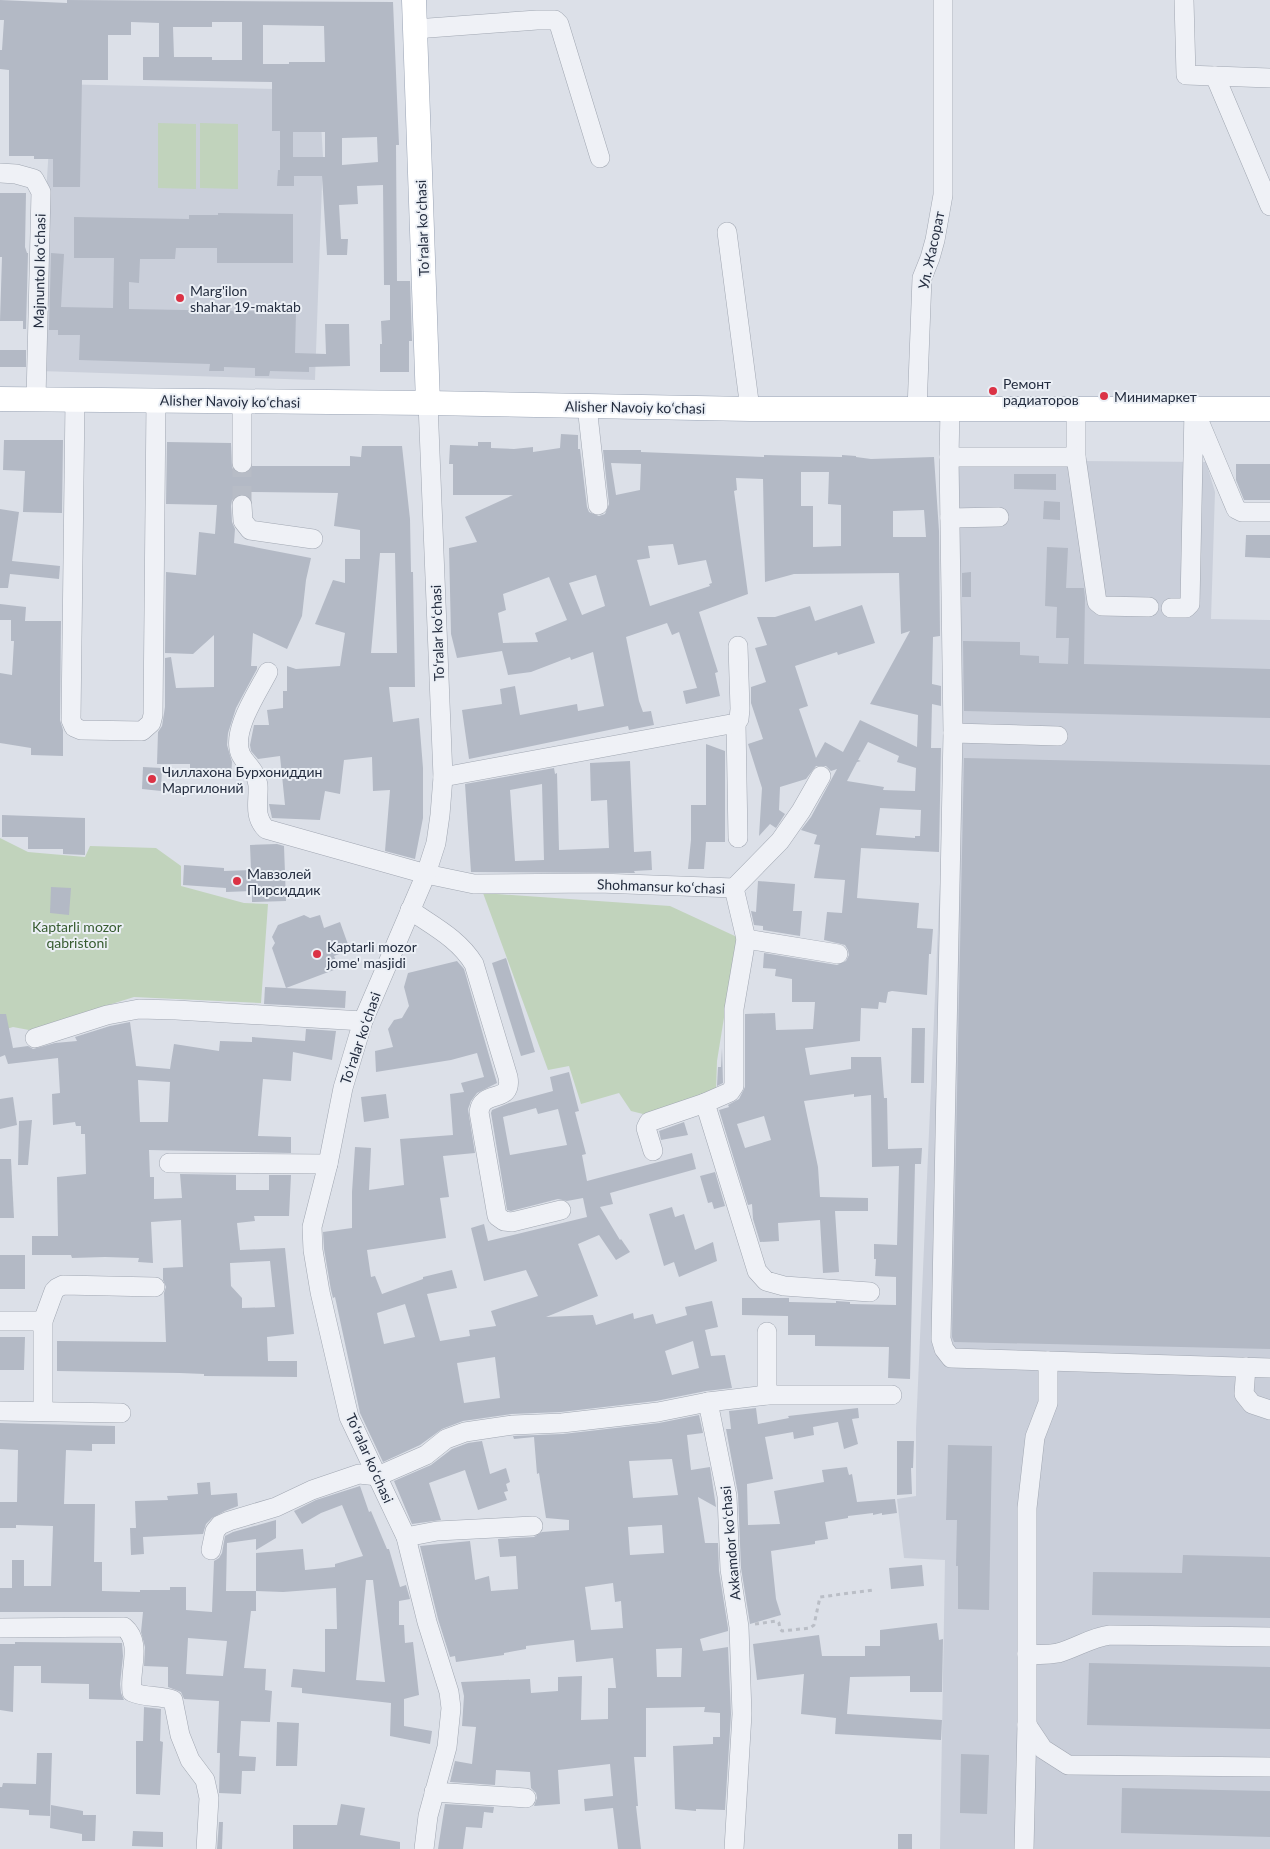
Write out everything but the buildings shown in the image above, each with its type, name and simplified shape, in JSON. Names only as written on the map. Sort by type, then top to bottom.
[{"type":"main road","name":"Toʻralar koʻchasi","points":[[414,0],[428,403]]},
{"type":"main road","name":"Alisher Navoiy koʻchasi","points":[[0,399],[428,403],[750,409],[1270,409]]},
{"type":"street","name":"Ул. Жасорат","points":[[917,410],[922,278],[935,240],[943,195],[943,0]]},
{"type":"street","points":[[1184,0],[1186,75],[1270,78]]},
{"type":"street","points":[[415,29],[555,20],[559,24],[600,158]]},
{"type":"street","points":[[1215,76],[1270,206]]},
{"type":"street","name":"Majnuntol koʻchasi","points":[[0,173],[16,174],[34,179],[41,192],[36,399]]},
{"type":"street","points":[[727,232],[750,409]]},
{"type":"street","points":[[75,400],[71,720],[74,727],[81,730],[142,731],[151,723],[153,715],[156,401]]},
{"type":"street","points":[[242,402],[242,463]]},
{"type":"street","name":"Toʻralar koʻchasi","points":[[424,1849],[428,1816],[447,1747],[450,1725],[450,1700],[406,1537],[349,1417],[320,1292],[313,1250],[312,1227],[328,1164],[343,1088],[363,1021],[426,874],[436,843],[440,815],[443,777],[428,403]]},
{"type":"street","points":[[587,406],[598,505]]},
{"type":"street","points":[[1194,409],[1236,508],[1242,512],[1270,512]]},
{"type":"street","points":[[1171,608],[1186,608],[1190,604],[1194,409]]},
{"type":"street","points":[[950,410],[953,733],[941,1339],[944,1349],[951,1358],[1270,1368]]},
{"type":"street","points":[[1076,410],[1076,457],[1097,602],[1102,606],[1149,607]]},
{"type":"street","points":[[949,457],[1076,457]]},
{"type":"street","points":[[242,506],[243,521],[250,530],[313,539]]},
{"type":"street","points":[[950,518],[999,517]]},
{"type":"street","points":[[738,646],[740,709],[739,719],[736,723],[738,838]]},
{"type":"street","name":"Shohmansur koʻchasi","points":[[268,672],[242,722],[239,740],[241,755],[250,764],[256,778],[258,816],[263,826],[273,832],[426,874],[474,884],[599,883],[734,888],[746,938],[734,1009],[734,1086],[730,1092],[705,1103]]},
{"type":"street","points":[[443,777],[736,723]]},
{"type":"street","points":[[953,733],[1058,736]]},
{"type":"street","points":[[734,888],[780,841],[801,811],[821,776]]},
{"type":"street","points":[[410,910],[466,951],[474,964],[508,1077],[508,1088],[505,1092],[485,1100],[479,1106],[478,1112],[497,1216],[504,1221],[512,1222],[561,1210]]},
{"type":"street","points":[[746,938],[838,954]]},
{"type":"street","points":[[35,1038],[107,1015],[139,1009],[363,1021]]},
{"type":"street","points":[[653,1152],[646,1128],[649,1122],[705,1103],[757,1271],[761,1277],[766,1281],[784,1286],[870,1292]]},
{"type":"street","points":[[169,1163],[328,1164]]},
{"type":"street","points":[[43,1411],[43,1321],[54,1291],[63,1285],[156,1287]]},
{"type":"street","points":[[0,1321],[43,1321]]},
{"type":"street","points":[[767,1332],[767,1395]]},
{"type":"street","points":[[1024,1849],[1027,1725],[1027,1508],[1035,1437],[1048,1403],[1048,1360]]},
{"type":"street","points":[[1246,1367],[1244,1394],[1252,1404],[1270,1410]]},
{"type":"street","points":[[211,1550],[215,1531],[220,1525],[228,1521],[276,1507],[312,1490],[359,1474],[378,1476],[426,1455],[446,1439],[465,1432],[513,1425],[562,1423],[658,1412],[708,1402],[767,1395],[892,1395]]},
{"type":"street","name":"Axkamdor koʻchasi","points":[[708,1402],[727,1496],[730,1569],[739,1627],[742,1714],[734,1849]]},
{"type":"street","points":[[0,1410],[121,1412]]},
{"type":"street","points":[[406,1537],[437,1531],[533,1526]]},
{"type":"street","points":[[0,1628],[124,1627],[132,1634],[135,1645],[131,1684],[132,1692],[138,1695],[165,1697],[173,1700],[180,1736],[190,1760],[205,1780],[209,1798],[206,1849]]},
{"type":"street","points":[[1027,1654],[1046,1655],[1110,1635],[1270,1637]]},
{"type":"street","points":[[1027,1725],[1043,1749],[1068,1764],[1270,1768]]},
{"type":"street","points":[[434,1792],[526,1798]]},
{"type":"path","points":[[739,1627],[777,1621],[780,1623],[782,1631],[810,1628],[814,1625],[820,1597],[873,1590]]},
{"type":"shaded area","name":"Marg'ilon shahar 19-maktab","points":[[53,84],[319,90],[323,157],[315,380],[40,371],[44,225]]},
{"type":"shaded area","points":[[950,460],[1206,462],[1215,492],[1211,619],[1270,620],[1270,1849],[940,1849],[945,1560],[904,1558],[897,1499],[916,1496],[916,1429],[946,745]]},
{"type":"green space","points":[[158,123],[196,124],[196,189],[158,188]]},
{"type":"green space","points":[[200,123],[238,124],[238,189],[200,188]]},
{"type":"green space","name":"Kaptarli mozor qabristoni","points":[[0,838],[28,852],[85,857],[90,846],[156,848],[181,866],[181,886],[244,903],[268,904],[261,1003],[134,997],[29,1030],[13,1027],[0,1031]]},
{"type":"green space","points":[[483,893],[670,906],[737,937],[717,1061],[716,1090],[651,1116],[631,1111],[619,1093],[581,1104],[569,1066],[548,1070]]},
{"type":"tunnel","points":[[242,463],[242,505]]},
{"type":"place","name":"Marg'ilon shahar 19-maktab","points":[[180,298]]},
{"type":"place","name":"Ремонт радиаторов","points":[[993,391]]},
{"type":"place","name":"Минимаркет","points":[[1104,396]]},
{"type":"place","name":"Чиллахона Бурхониддин Маргилоний","points":[[152,779]]},
{"type":"place","name":"Мавзолей Пирсиддик","points":[[237,881]]},
{"type":"place","name":"Kaptarli mozor jome' masjidi","points":[[317,954]]}]
